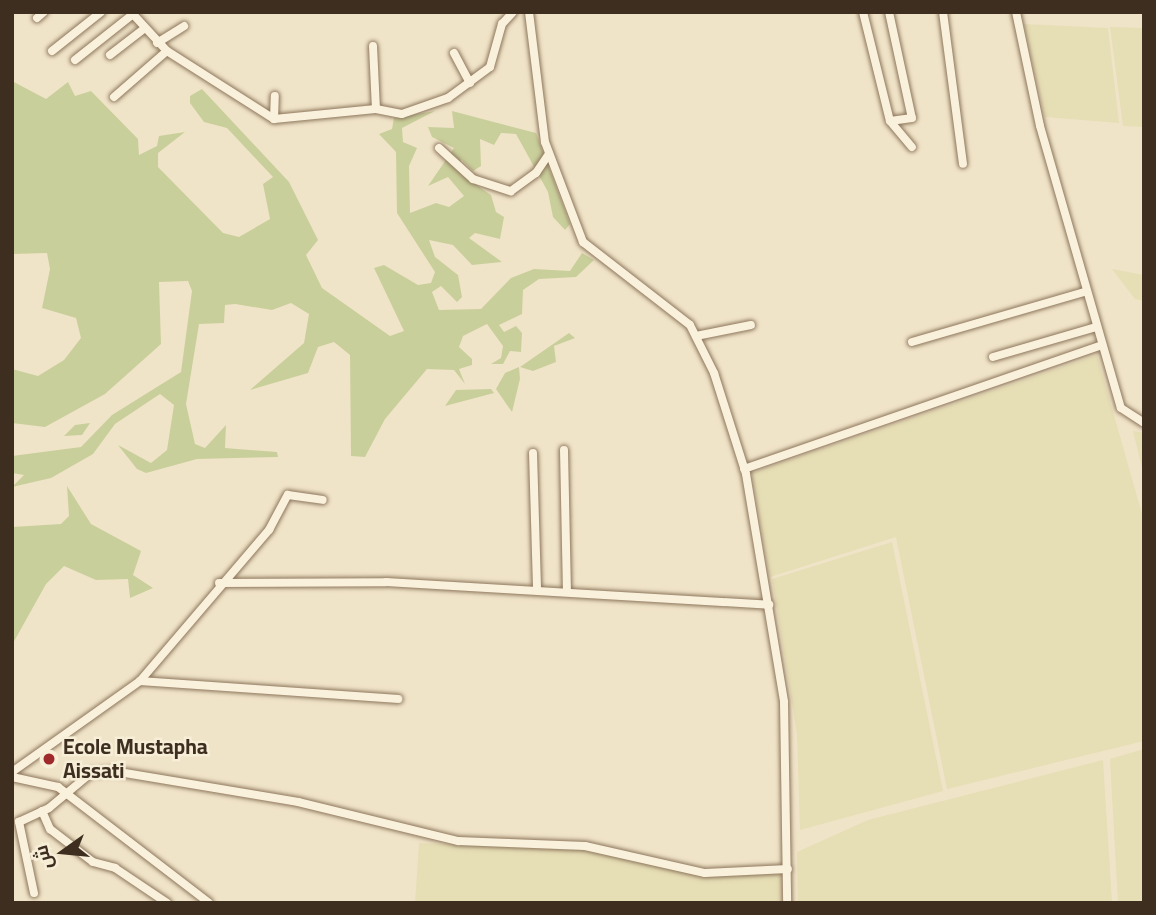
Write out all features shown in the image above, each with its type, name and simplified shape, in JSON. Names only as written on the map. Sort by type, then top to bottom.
[{"type":"street","points":[[52,51],[101,12]]},
{"type":"street","points":[[75,60],[132,13],[167,51],[274,119],[376,109],[402,114],[470,83],[490,67],[502,24],[513,12]]},
{"type":"street","points":[[529,12],[549,154],[587,248],[678,314],[696,337],[744,469],[784,702],[787,903]]},
{"type":"street","points":[[863,12],[890,121],[912,147]]},
{"type":"street","points":[[889,12],[912,118],[890,121]]},
{"type":"street","points":[[943,12],[963,164]]},
{"type":"street","points":[[1016,12],[1040,126],[1096,327],[1125,416],[1144,423]]},
{"type":"street","points":[[157,43],[184,26]]},
{"type":"street","points":[[110,55],[145,28]]},
{"type":"street","points":[[373,46],[376,109]]},
{"type":"street","points":[[114,97],[167,51]]},
{"type":"street","points":[[454,53],[470,83]]},
{"type":"street","points":[[274,119],[275,96]]},
{"type":"street","points":[[439,148],[472,179],[511,191],[537,173],[549,154]]},
{"type":"street","points":[[912,342],[1087,290]]},
{"type":"street","points":[[696,337],[751,325]]},
{"type":"street","points":[[993,357],[1096,327]]},
{"type":"street","points":[[744,469],[1102,345]]},
{"type":"street","points":[[564,450],[567,590]]},
{"type":"street","points":[[533,453],[537,590]]},
{"type":"street","points":[[12,775],[140,681],[219,583],[269,530],[288,495],[323,500]]},
{"type":"street","points":[[219,583],[386,582],[567,590],[769,605]]},
{"type":"street","points":[[140,681],[398,699]]},
{"type":"street","points":[[34,893],[19,822],[42,811],[91,773],[113,771],[298,802],[458,841],[585,846],[705,873],[788,869]]},
{"type":"street","points":[[12,775],[46,780],[65,792],[209,903]]},
{"type":"street","points":[[42,811],[50,829],[93,862],[116,868],[167,903]]},
{"type":"shaded area","points":[[1024,24],[1108,28],[1119,123],[1045,117]]},
{"type":"shaded area","points":[[1110,27],[1144,28],[1144,127],[1123,126]]},
{"type":"shaded area","points":[[1112,269],[1144,275],[1144,301],[1135,299]]},
{"type":"shaded area","points":[[1097,355],[1144,521],[1144,741],[947,789],[896,537],[770,577],[752,473]]},
{"type":"shaded area","points":[[1133,431],[1144,433],[1144,476]]},
{"type":"shaded area","points":[[892,542],[943,791],[800,830],[797,734],[772,579]]},
{"type":"shaded area","points":[[1144,749],[1144,903],[1118,903],[1110,759]]},
{"type":"shaded area","points":[[1103,760],[1112,903],[798,903],[797,852],[868,820]]},
{"type":"shaded area","points":[[419,843],[598,851],[691,873],[782,873],[782,903],[415,903]]},
{"type":"green space","points":[[12,81],[46,99],[68,82],[75,96],[91,91],[138,139],[139,155],[157,146],[159,136],[185,132],[158,153],[158,167],[223,233],[239,237],[270,219],[263,184],[273,177],[227,128],[204,122],[190,103],[190,96],[202,89],[289,182],[318,240],[306,255],[322,288],[390,336],[404,331],[374,268],[384,265],[418,285],[431,283],[435,272],[397,213],[396,152],[379,134],[392,129],[394,118],[435,111],[402,128],[403,142],[417,148],[409,166],[410,213],[436,203],[449,207],[464,196],[448,177],[428,186],[454,148],[432,137],[428,127],[454,128],[452,111],[536,133],[570,224],[565,230],[553,217],[548,192],[516,134],[501,133],[494,145],[480,139],[481,166],[473,171],[461,159],[460,174],[491,195],[496,212],[504,217],[500,239],[475,233],[469,238],[502,262],[472,265],[453,245],[429,240],[435,257],[458,275],[462,297],[457,302],[441,286],[432,292],[439,310],[481,309],[511,278],[534,269],[570,271],[582,253],[594,260],[576,277],[539,279],[523,290],[522,314],[499,325],[504,332],[516,326],[522,333],[521,352],[510,351],[503,364],[491,364],[501,358],[503,346],[487,324],[463,336],[459,347],[472,359],[472,365],[459,369],[465,384],[454,370],[427,369],[385,419],[365,457],[351,456],[350,355],[334,342],[318,347],[308,373],[250,390],[304,343],[309,314],[291,303],[272,310],[235,304],[225,305],[224,323],[199,324],[186,404],[195,444],[205,448],[226,425],[225,448],[277,452],[278,457],[197,459],[146,473],[137,469],[118,445],[151,463],[167,450],[174,405],[160,394],[115,424],[93,454],[51,478],[12,487],[24,475],[12,473],[12,456],[81,447],[112,415],[181,372],[192,291],[188,281],[159,282],[161,344],[105,394],[45,427],[12,423],[12,369],[38,376],[64,360],[81,338],[76,318],[42,308],[50,269],[47,253],[12,254]]},
{"type":"green space","points":[[569,333],[575,338],[554,346],[556,362],[533,371],[520,367]]},
{"type":"green space","points":[[519,367],[520,379],[512,412],[496,389],[505,373]]},
{"type":"green space","points":[[491,389],[494,393],[445,406],[456,390]]},
{"type":"green space","points":[[90,423],[82,435],[64,436],[75,425]]},
{"type":"green space","points":[[67,486],[91,524],[141,551],[133,575],[153,588],[130,598],[128,579],[96,580],[64,566],[46,584],[12,645],[12,527],[61,524],[69,516]]},
{"type":"place","name":"Ecole Mustapha Aissati","points":[[49,759]]}]
